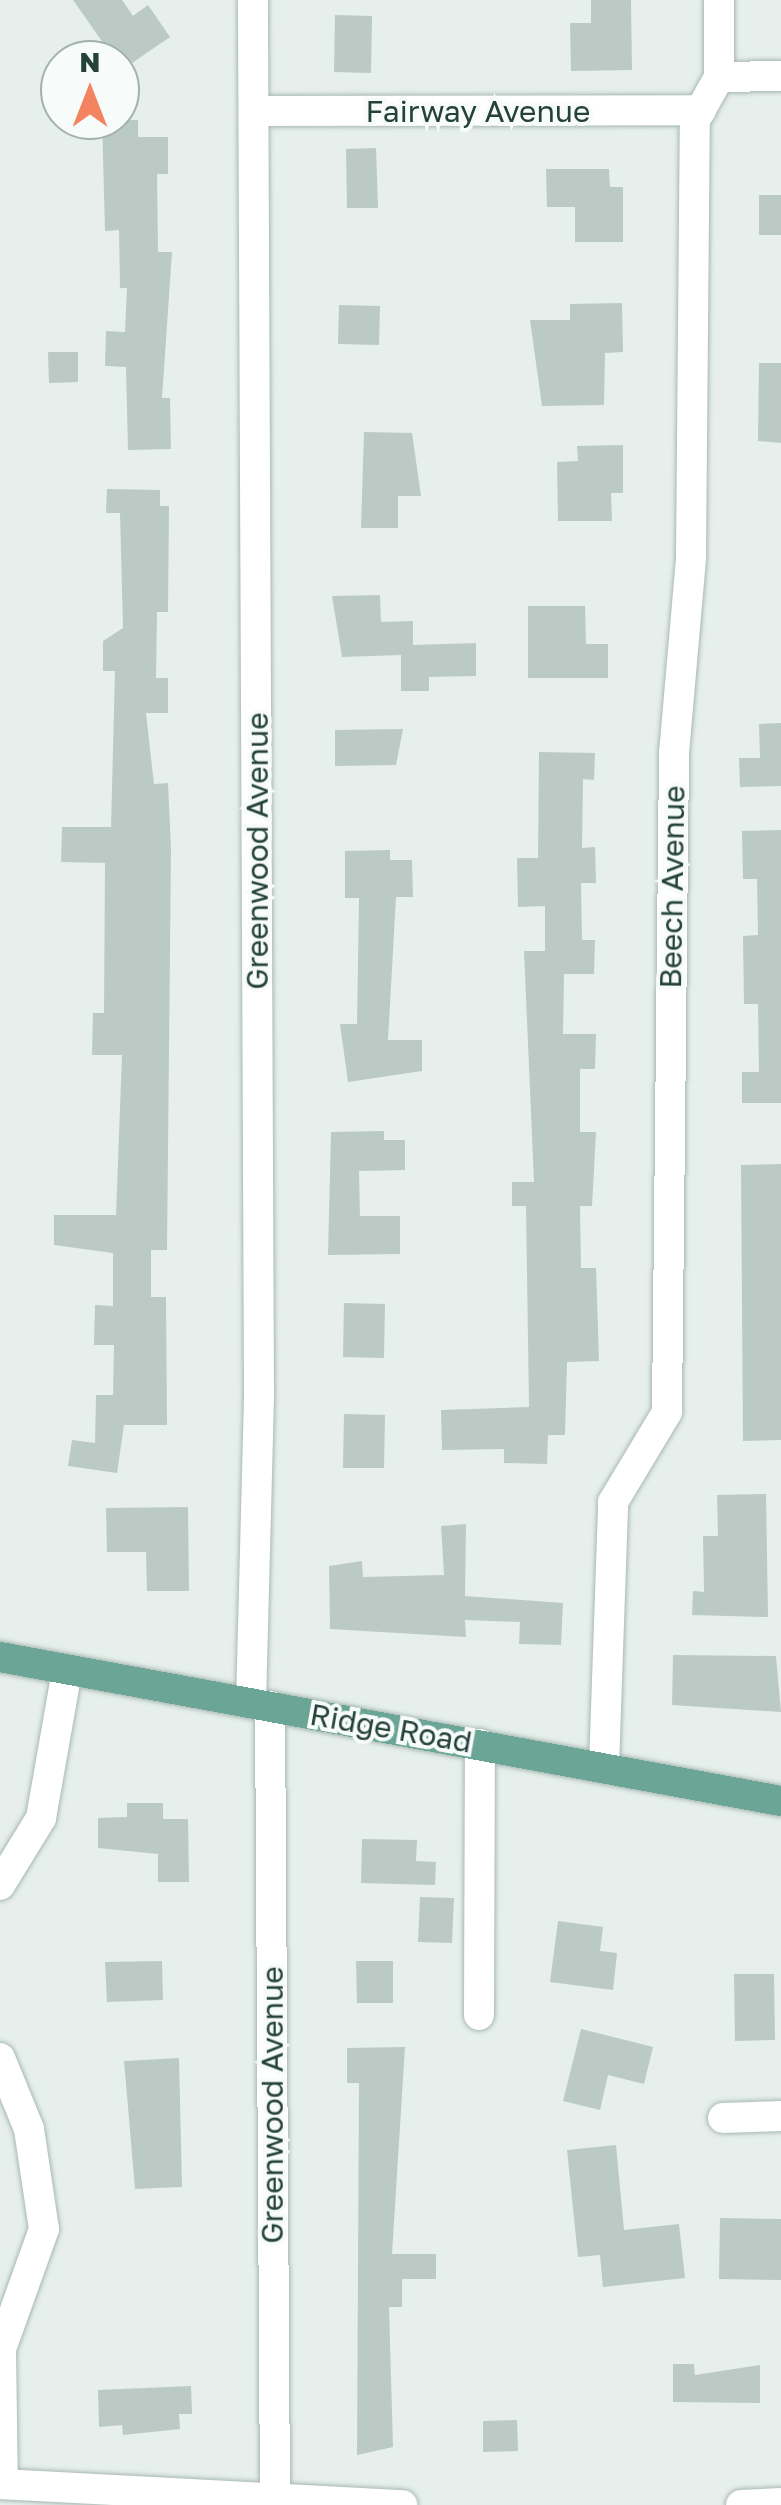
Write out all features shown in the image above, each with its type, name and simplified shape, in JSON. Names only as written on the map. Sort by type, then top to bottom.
[{"type":"main road","name":"Ridge Road","points":[[0,1657],[781,1800]]},
{"type":"street","name":"Greenwood Avenue","points":[[253,0],[261,1704],[274,2504]]},
{"type":"street","name":"Beech Avenue","points":[[604,1766],[613,1502],[667,1412],[674,753],[691,557],[701,110],[719,77],[719,0]]},
{"type":"street","points":[[719,77],[781,76]]},
{"type":"street","name":"Fairway Avenue","points":[[255,111],[701,110]]},
{"type":"street","points":[[0,1885],[40,1818],[67,1670]]},
{"type":"street","points":[[480,1744],[480,2016]]},
{"type":"street","points":[[0,2058],[30,2129],[44,2229],[1,2348],[2,2484],[274,2504],[402,2505]]},
{"type":"street","points":[[723,2118],[781,2116]]},
{"type":"street","points":[[741,2505],[781,2503]]},
{"type":"building","points":[[73,0],[122,0],[133,16],[148,5],[170,37],[140,58],[140,40],[101,40]]},
{"type":"building","points":[[591,0],[631,0],[632,70],[571,71],[570,23],[591,23]]},
{"type":"building","points":[[335,15],[372,16],[371,73],[334,72]]},
{"type":"building","points":[[168,137],[168,174],[157,174],[158,252],[172,252],[162,398],[170,398],[171,449],[128,450],[126,367],[105,366],[106,331],[125,332],[127,288],[120,288],[119,230],[105,231],[103,140]]},
{"type":"building","points":[[376,148],[378,208],[347,208],[346,149]]},
{"type":"building","points":[[546,169],[609,169],[610,187],[623,187],[623,242],[575,242],[575,207],[547,207]]},
{"type":"building","points":[[759,195],[781,195],[781,235],[759,235]]},
{"type":"building","points":[[622,303],[623,352],[605,353],[604,405],[542,406],[530,320],[570,320],[570,304]]},
{"type":"building","points":[[339,305],[380,306],[379,345],[338,344]]},
{"type":"building","points":[[48,352],[78,352],[78,382],[49,383]]},
{"type":"building","points":[[759,363],[781,363],[781,443],[758,441]]},
{"type":"building","points":[[364,432],[412,433],[421,496],[398,496],[398,528],[361,528]]},
{"type":"building","points":[[623,445],[623,493],[611,493],[612,521],[558,521],[557,462],[578,461],[577,446]]},
{"type":"building","points":[[107,489],[160,490],[160,506],[169,506],[168,612],[157,612],[156,678],[168,678],[168,713],[146,713],[154,784],[168,783],[171,849],[167,1250],[151,1250],[151,1297],[166,1297],[167,1425],[124,1425],[117,1473],[68,1466],[72,1440],[95,1443],[96,1395],[113,1395],[114,1345],[94,1345],[95,1305],[113,1306],[113,1253],[54,1245],[54,1215],[116,1215],[122,1055],[92,1055],[93,1013],[104,1013],[105,863],[61,862],[62,827],[111,827],[115,671],[103,671],[103,641],[123,628],[120,513],[106,513]]},
{"type":"building","points":[[380,595],[381,622],[413,621],[413,645],[476,643],[476,676],[429,677],[429,691],[401,691],[401,655],[342,657],[332,596]]},
{"type":"building","points":[[528,606],[585,606],[586,644],[608,644],[608,678],[528,678]]},
{"type":"building","points":[[781,723],[781,786],[740,787],[739,758],[760,758],[759,724]]},
{"type":"building","points":[[403,729],[396,765],[335,766],[335,730]]},
{"type":"building","points":[[539,752],[595,753],[594,780],[583,779],[582,848],[595,847],[596,883],[581,883],[582,940],[595,940],[594,974],[564,974],[563,1034],[596,1034],[595,1069],[580,1069],[580,1132],[596,1132],[592,1206],[580,1206],[581,1268],[596,1268],[599,1361],[567,1362],[565,1435],[548,1435],[547,1464],[504,1463],[504,1449],[442,1450],[441,1410],[529,1407],[526,1206],[512,1206],[512,1182],[534,1182],[524,951],[545,951],[545,906],[518,907],[517,858],[538,858]]},
{"type":"building","points":[[781,830],[781,1103],[742,1103],[742,1072],[759,1072],[758,1004],[744,1004],[743,936],[758,935],[757,879],[743,879],[742,831]]},
{"type":"building","points":[[390,850],[390,860],[412,860],[413,897],[396,897],[388,1040],[422,1040],[422,1071],[348,1082],[340,1024],[357,1024],[359,898],[345,898],[345,851]]},
{"type":"building","points":[[384,1131],[384,1140],[405,1140],[405,1170],[359,1171],[360,1216],[400,1216],[400,1254],[328,1255],[331,1132]]},
{"type":"building","points":[[781,1164],[781,1440],[743,1441],[741,1165]]},
{"type":"building","points":[[344,1303],[385,1304],[384,1358],[343,1357]]},
{"type":"building","points":[[344,1414],[385,1415],[384,1468],[343,1468]]},
{"type":"building","points":[[766,1494],[768,1617],[692,1615],[693,1591],[704,1592],[703,1536],[718,1536],[717,1495]]},
{"type":"building","points":[[188,1507],[189,1591],[147,1591],[146,1552],[107,1552],[106,1508]]},
{"type":"building","points":[[466,1524],[465,1596],[563,1603],[561,1645],[519,1644],[520,1622],[465,1620],[466,1637],[330,1629],[329,1566],[362,1561],[363,1577],[444,1575],[441,1526]]},
{"type":"building","points":[[673,1655],[776,1656],[781,1712],[672,1705]]},
{"type":"building","points":[[127,1803],[163,1803],[163,1819],[188,1819],[189,1882],[158,1882],[158,1854],[98,1848],[98,1818],[127,1817]]},
{"type":"building","points":[[362,1839],[417,1840],[416,1861],[436,1862],[435,1885],[361,1883]]},
{"type":"building","points":[[420,1897],[454,1898],[452,1943],[418,1942]]},
{"type":"building","points":[[558,1921],[603,1927],[600,1951],[617,1953],[613,1990],[550,1982]]},
{"type":"building","points":[[162,1961],[163,2000],[107,2002],[105,1962]]},
{"type":"building","points":[[356,1961],[393,1961],[393,2003],[357,2003]]},
{"type":"building","points":[[734,1974],[774,1974],[775,2040],[735,2041]]},
{"type":"building","points":[[581,2029],[653,2047],[644,2084],[608,2075],[600,2110],[563,2101]]},
{"type":"building","points":[[405,2047],[392,2254],[436,2254],[436,2279],[402,2279],[402,2307],[389,2307],[393,2447],[357,2455],[359,2083],[347,2083],[347,2048]]},
{"type":"building","points":[[179,2058],[182,2187],[135,2189],[124,2061]]},
{"type":"building","points":[[616,2145],[624,2230],[679,2224],[685,2278],[603,2287],[600,2255],[578,2257],[567,2150]]},
{"type":"building","points":[[720,2218],[781,2219],[781,2280],[719,2279]]},
{"type":"building","points":[[673,2364],[694,2364],[695,2375],[760,2365],[760,2403],[673,2402]]},
{"type":"building","points":[[191,2386],[192,2414],[179,2414],[180,2429],[123,2435],[122,2425],[99,2427],[98,2390]]},
{"type":"building","points":[[517,2420],[518,2451],[483,2452],[483,2421]]}]
